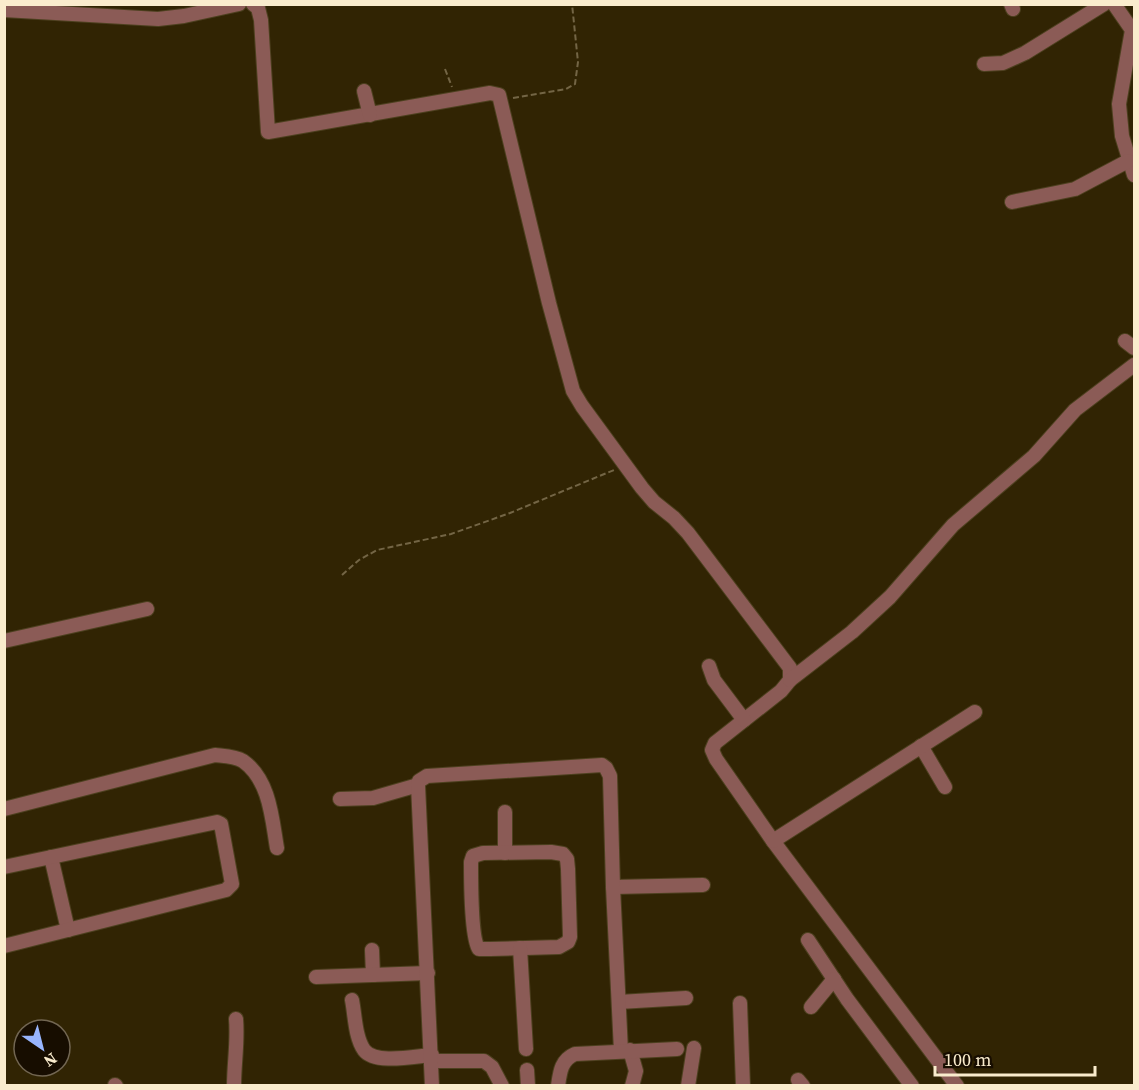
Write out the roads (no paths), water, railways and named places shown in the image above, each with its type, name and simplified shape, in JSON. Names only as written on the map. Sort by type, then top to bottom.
[{"type":"street","points":[[4,10],[158,19],[239,4]]},
{"type":"street","points":[[253,4],[260,13],[268,132],[490,93],[499,95],[567,375],[582,406],[654,502],[688,533],[722,576],[787,662],[791,674],[790,680]]},
{"type":"street","points":[[984,64],[1003,63],[1025,53],[1104,4]]},
{"type":"street","points":[[1114,4],[1133,29],[1119,104],[1128,133],[1128,161],[1134,175]]},
{"type":"street","points":[[364,91],[370,115]]},
{"type":"street","points":[[1012,202],[1075,189],[1128,161]]},
{"type":"street","points":[[957,1086],[773,841],[723,771],[712,750],[721,737],[774,697],[790,680],[852,632],[890,597],[953,525],[1034,456],[1076,410],[1134,365]]},
{"type":"street","points":[[4,641],[147,609]]},
{"type":"street","points":[[709,666],[714,680],[744,720]]},
{"type":"street","points":[[773,841],[975,712]]},
{"type":"street","points":[[921,746],[945,787]]},
{"type":"street","points":[[4,809],[215,755],[233,757],[242,760],[254,771],[264,788],[270,805],[278,848]]},
{"type":"street","points":[[432,1086],[418,785],[422,778],[431,775],[602,765],[610,776],[619,1002],[626,1050],[636,1071],[632,1086]]},
{"type":"street","points":[[340,799],[373,798],[418,785]]},
{"type":"street","points":[[505,812],[506,853]]},
{"type":"street","points":[[4,867],[217,822],[221,824],[232,884],[229,889],[4,946]]},
{"type":"street","points":[[506,853],[558,853],[563,854],[567,859],[570,937],[568,942],[560,946],[479,949],[475,944],[471,859],[476,854],[506,853]]},
{"type":"street","points":[[51,857],[68,930]]},
{"type":"street","points":[[613,887],[703,885]]},
{"type":"street","points":[[808,940],[912,1086]]},
{"type":"street","points":[[520,948],[526,1049]]},
{"type":"street","points":[[372,950],[373,975]]},
{"type":"street","points":[[316,977],[428,973]]},
{"type":"street","points":[[811,1006],[834,979]]},
{"type":"street","points":[[619,1002],[686,998]]},
{"type":"street","points":[[352,1000],[359,1036],[363,1049],[368,1054],[376,1058],[484,1061],[492,1067],[502,1086]]},
{"type":"street","points":[[740,1003],[743,1086]]},
{"type":"street","points":[[234,1086],[238,1038],[236,1019]]},
{"type":"street","points":[[688,1086],[694,1048]]},
{"type":"street","points":[[558,1086],[560,1069],[568,1057],[575,1054],[677,1049]]},
{"type":"street","points":[[527,1070],[528,1086]]}]
